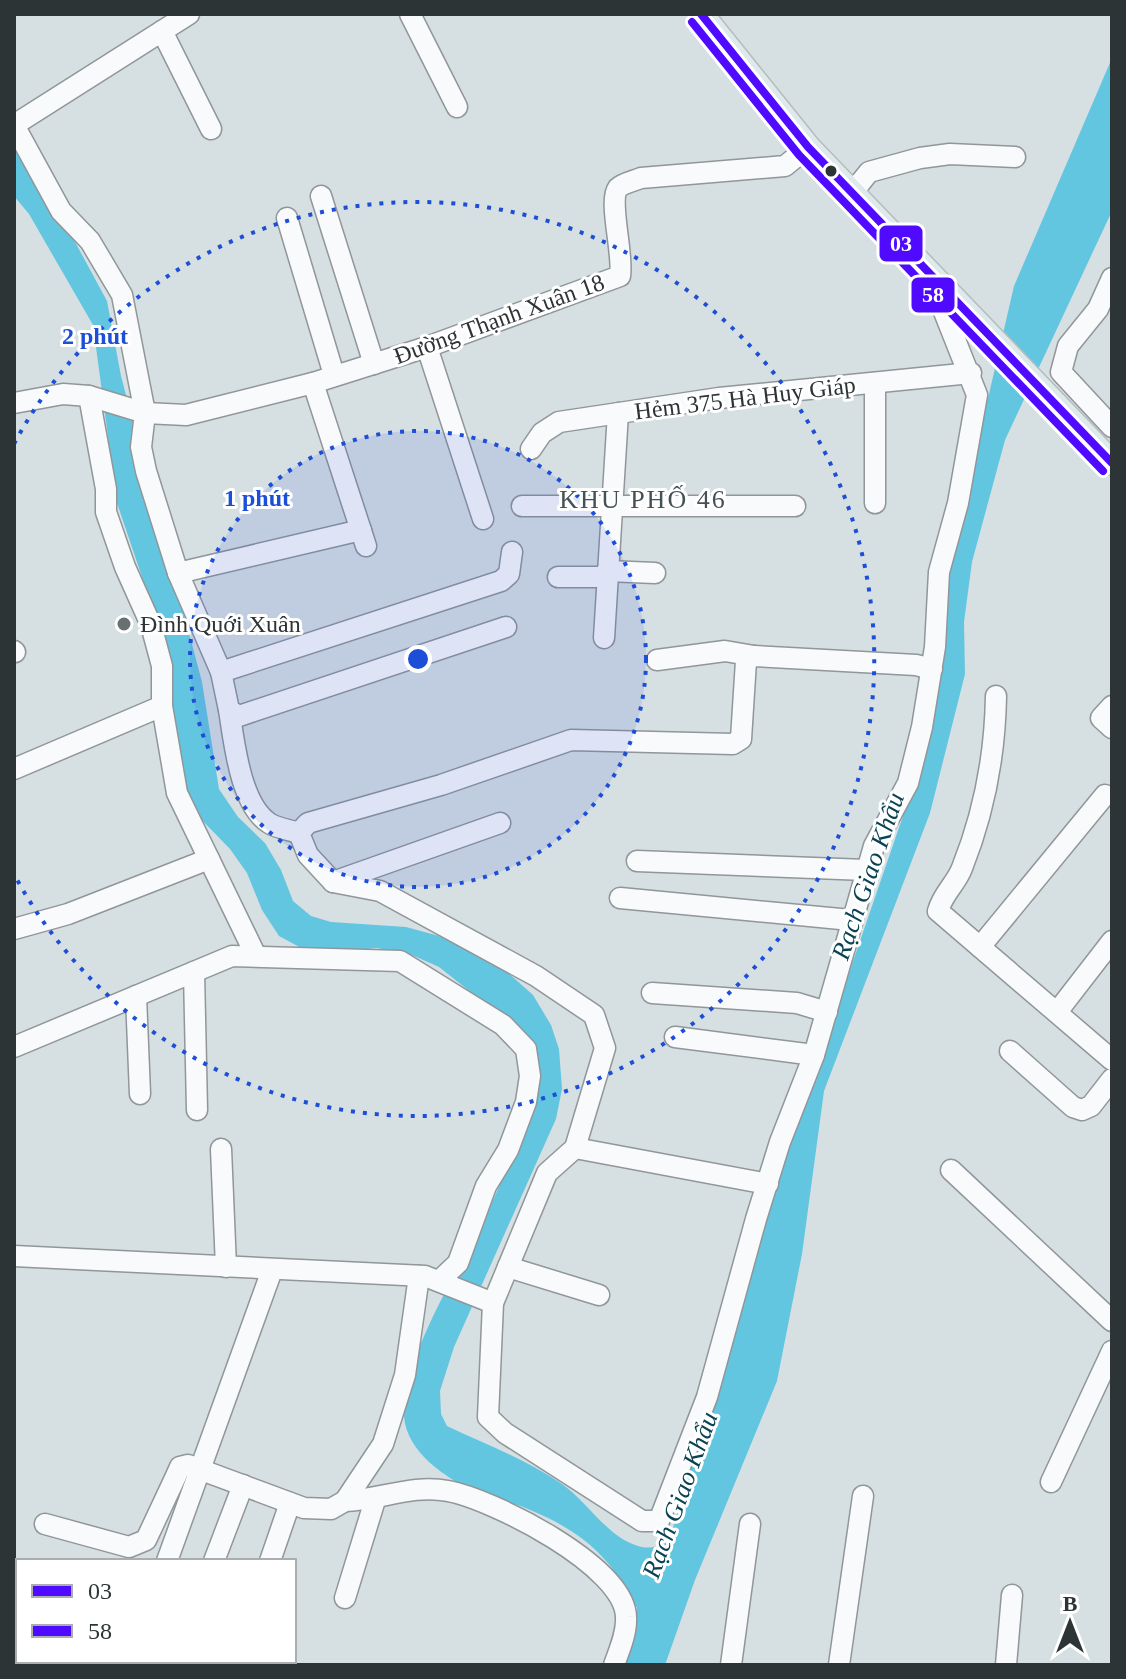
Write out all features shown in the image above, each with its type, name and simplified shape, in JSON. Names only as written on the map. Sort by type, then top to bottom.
[{"type":"main road","points":[[701,14],[808,147],[931,279],[1112,463]]},
{"type":"street","points":[[189,14],[14,125],[61,211],[90,241],[122,295],[140,412],[141,447],[178,573],[221,672],[239,770],[254,803],[268,823],[299,833],[308,855],[333,882],[380,891],[536,976],[594,1015],[605,1048],[575,1148],[547,1173],[508,1267],[490,1301],[488,1417],[505,1433],[642,1521],[659,1521],[707,1397],[780,1142],[814,1055],[866,870],[874,846],[908,783],[932,669],[939,572],[958,503],[977,395],[971,373],[931,279]]},
{"type":"street","points":[[410,14],[457,107]]},
{"type":"street","points":[[162,31],[211,129]]},
{"type":"street","name":"Đường Thạnh Xuân 18","points":[[14,403],[63,394],[89,396],[140,412],[186,415],[313,383],[427,347],[620,276],[622,262],[614,197],[620,186],[641,178],[785,166],[808,147]]},
{"type":"street","points":[[852,193],[869,172],[920,158],[950,154],[1015,157]]},
{"type":"street","points":[[321,196],[374,364]]},
{"type":"street","points":[[287,218],[334,375]]},
{"type":"street","points":[[1112,278],[1098,309],[1068,346],[1061,372],[1112,427]]},
{"type":"street","points":[[427,347],[483,519]]},
{"type":"street","name":"Hẻm 375 Hà Huy Giáp","points":[[531,449],[542,433],[559,422],[719,398],[971,373]]},
{"type":"street","points":[[178,573],[364,538],[313,383]]},
{"type":"street","points":[[875,383],[875,503]]},
{"type":"street","points":[[89,396],[106,489],[106,512],[125,567],[151,625],[162,666],[162,706],[174,782],[255,954]]},
{"type":"street","points":[[604,638],[618,413]]},
{"type":"street","points":[[522,506],[610,509],[795,506]]},
{"type":"street","points":[[221,672],[501,581],[509,574],[512,552]]},
{"type":"street","points":[[558,577],[655,573]]},
{"type":"street","points":[[229,710],[239,716],[506,627]]},
{"type":"street","points":[[657,660],[725,651],[754,656],[916,665],[932,669]]},
{"type":"street","points":[[299,833],[308,823],[441,785],[571,740],[733,744],[741,739],[746,661],[754,656]]},
{"type":"street","points":[[996,696],[995,736],[975,835],[960,874],[943,894],[938,911],[1112,1060]]},
{"type":"street","points":[[14,769],[162,706]]},
{"type":"street","points":[[1112,706],[1101,718],[1112,728]]},
{"type":"street","points":[[980,947],[1105,795]]},
{"type":"street","points":[[333,882],[500,823]]},
{"type":"street","points":[[14,929],[68,914],[209,859]]},
{"type":"street","points":[[637,861],[866,870]]},
{"type":"street","points":[[620,898],[851,920]]},
{"type":"street","points":[[1057,1012],[1112,941]]},
{"type":"street","points":[[14,1047],[232,956],[332,957],[400,961],[473,1004],[503,1025],[526,1049],[530,1076],[526,1102],[508,1150],[481,1199],[458,1263],[429,1279],[405,1375],[383,1444],[345,1501],[331,1509],[304,1508],[188,1465],[180,1467],[146,1540],[129,1547],[45,1524]]},
{"type":"street","points":[[194,972],[197,1110]]},
{"type":"street","points":[[652,993],[797,1003],[827,1012]]},
{"type":"street","points":[[136,996],[140,1094]]},
{"type":"street","points":[[675,1037],[814,1055]]},
{"type":"street","points":[[1010,1051],[1073,1107],[1082,1110],[1091,1106],[1112,1079]]},
{"type":"street","points":[[575,1148],[768,1184]]},
{"type":"street","points":[[221,1149],[226,1267]]},
{"type":"street","points":[[951,1170],[1112,1321]]},
{"type":"street","points":[[14,1256],[429,1279],[490,1301]]},
{"type":"street","points":[[508,1267],[599,1295]]},
{"type":"street","points":[[168,1559],[203,1470],[272,1270]]},
{"type":"street","points":[[1051,1482],[1112,1351]]},
{"type":"street","points":[[215,1559],[243,1485]]},
{"type":"street","points":[[345,1501],[375,1500],[409,1489],[448,1490],[484,1502],[561,1539],[595,1569],[618,1598],[627,1616],[614,1665]]},
{"type":"street","points":[[839,1665],[863,1496]]},
{"type":"street","points":[[345,1598],[375,1500]]},
{"type":"street","points":[[271,1559],[290,1503]]},
{"type":"street","points":[[731,1665],[750,1524]]},
{"type":"street","points":[[1006,1665],[1012,1595]]},
{"type":"water","points":[[1112,58],[1112,211],[1005,440],[972,562],[964,622],[965,674],[930,813],[824,1091],[802,1254],[777,1381],[695,1580],[665,1665],[625,1665],[637,1608],[605,1560],[580,1537],[547,1518],[476,1492],[453,1480],[430,1463],[406,1429],[406,1393],[412,1367],[436,1311],[496,1193],[515,1144],[533,1077],[477,997],[439,967],[412,955],[377,948],[326,953],[305,950],[279,936],[262,910],[247,873],[230,849],[198,816],[184,794],[166,648],[117,503],[93,325],[29,214],[14,196],[14,129],[107,301],[121,376],[202,682],[219,789],[238,817],[265,843],[281,870],[293,901],[311,916],[331,922],[406,927],[454,940],[496,962],[533,995],[551,1025],[559,1049],[562,1089],[556,1119],[454,1347],[440,1391],[441,1414],[447,1426],[520,1460],[562,1484],[617,1535],[648,1548],[661,1544],[671,1535],[781,1142],[829,1031],[924,755],[938,598],[968,459],[989,394],[1014,286]]},
{"type":"transit line","name":"03","points":[[701,14],[808,147],[1112,463]]},
{"type":"transit line","name":"58","points":[[692,22],[799,155],[1103,471]]},
{"type":"place","name":"Đình Quới Xuân","points":[[124,624]]},
{"type":"district","name":"KHU PHỐ 46","points":[[643,499]]},
{"type":"water label","name":"Rạch Giao Khẩu","points":[[868,876]]},
{"type":"water label","name":"Rạch Giao Khẩu","points":[[680,1495]]}]
